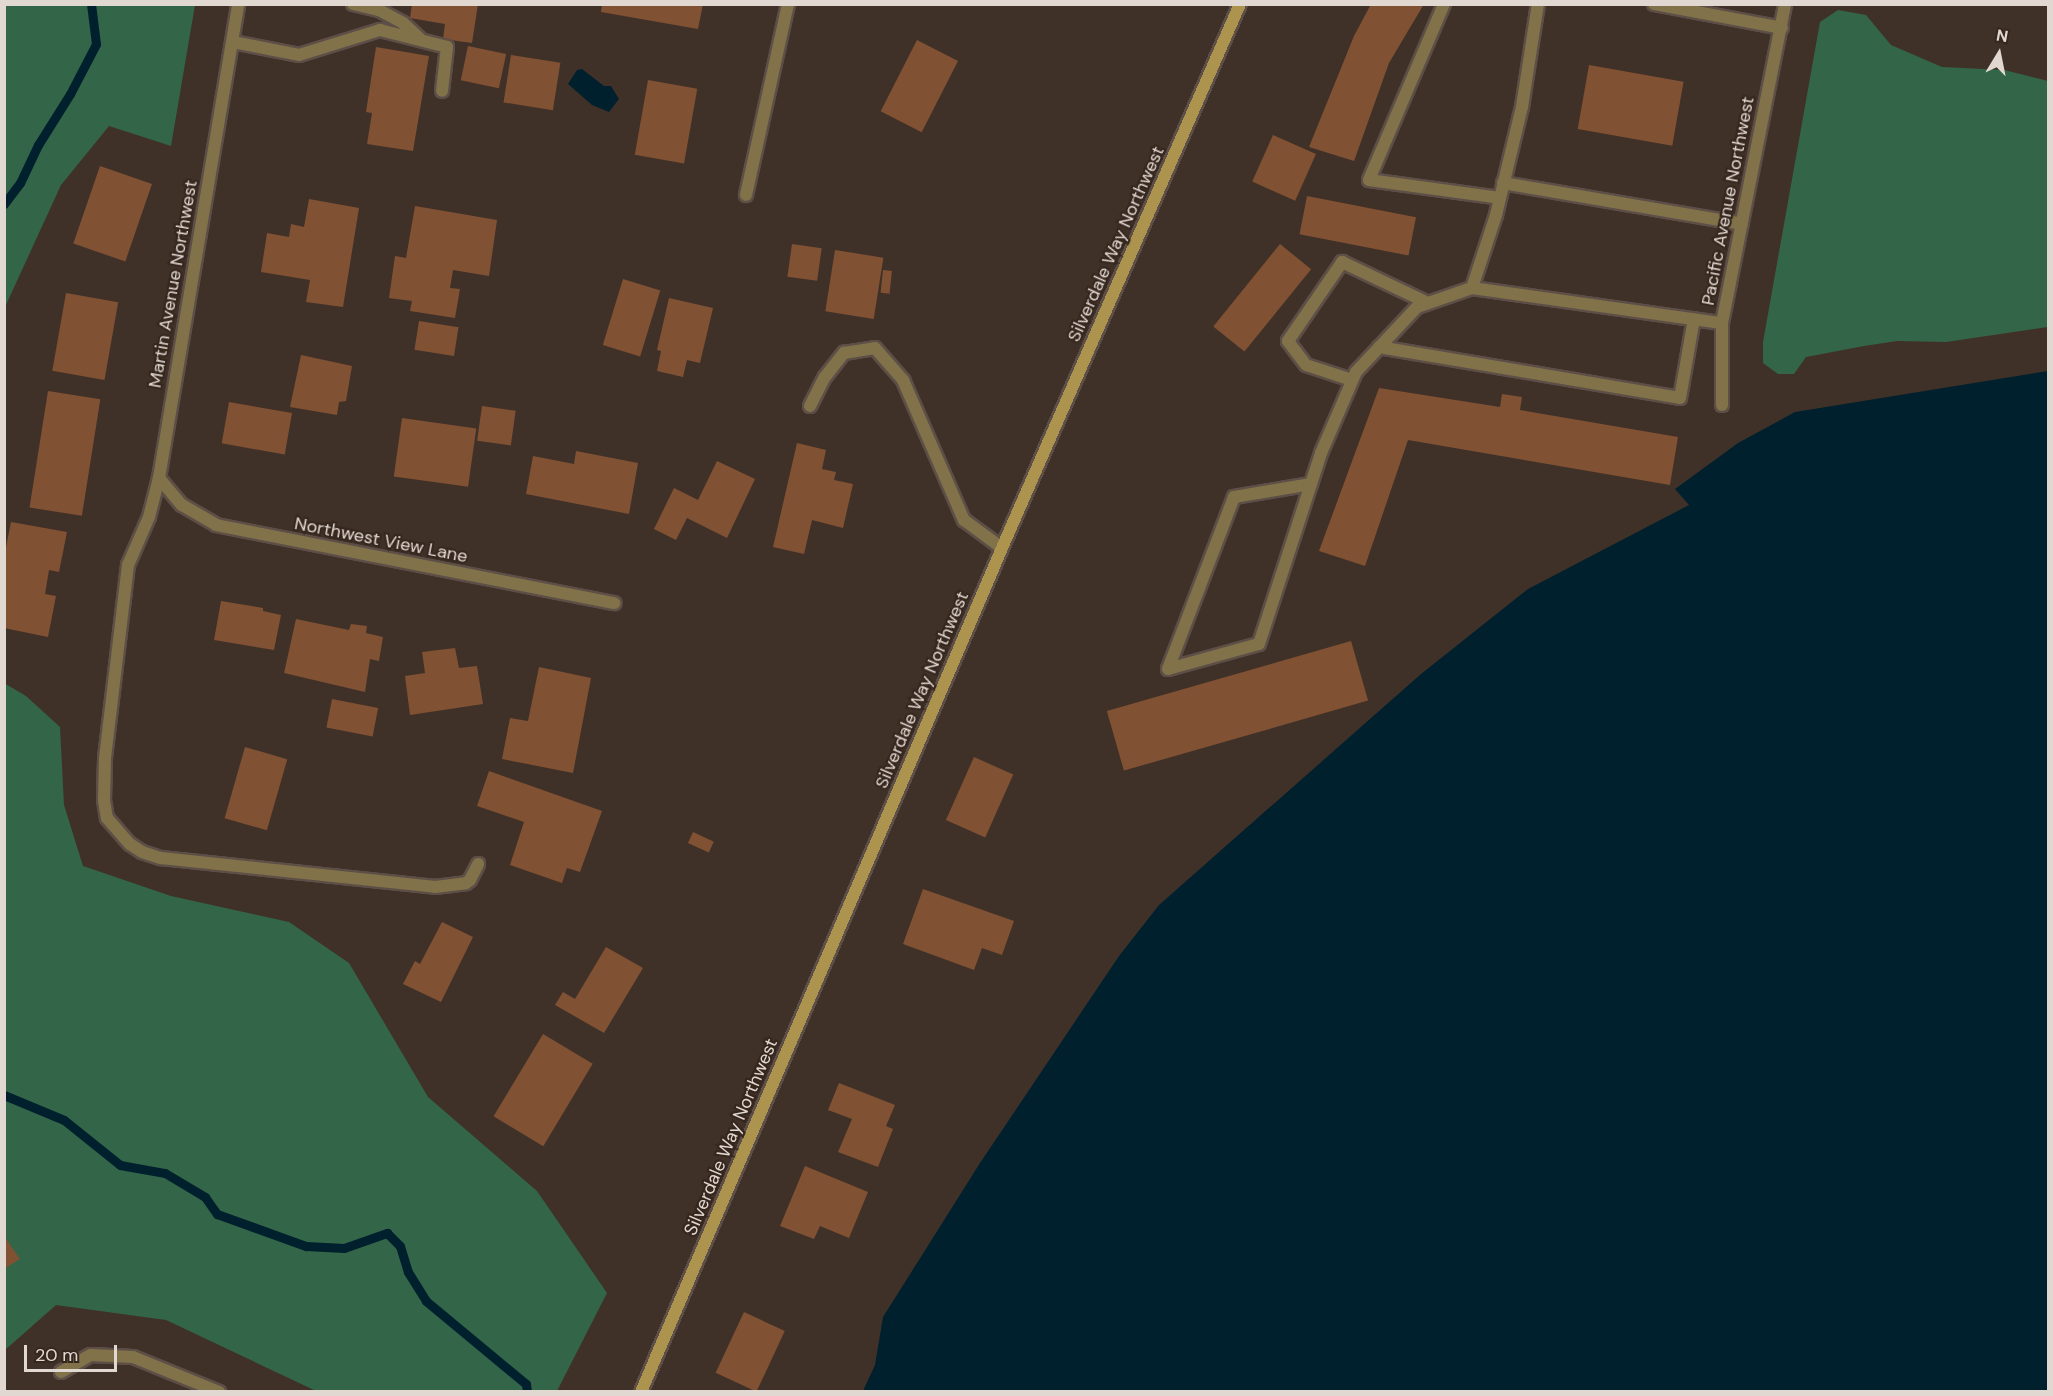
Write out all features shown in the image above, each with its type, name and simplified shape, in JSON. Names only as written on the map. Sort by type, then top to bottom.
[{"type":"main road","name":"Silverdale Way Northwest","points":[[641,1392],[1002,548],[1240,4]]},
{"type":"street","name":"Martin Avenue Northwest","points":[[238,4],[159,478],[149,517],[128,565],[105,759],[104,800],[107,818],[130,844],[142,852],[161,858],[435,887],[466,883],[478,864]]},
{"type":"street","points":[[353,4],[379,10],[403,23],[422,41]]},
{"type":"street","points":[[746,195],[788,4]]},
{"type":"street","points":[[1444,4],[1369,180],[1500,198]]},
{"type":"street","points":[[1472,288],[1500,198],[1522,107],[1538,4]]},
{"type":"street","points":[[1654,4],[1782,28]]},
{"type":"street","name":"Pacific Avenue Northwest","points":[[1722,405],[1722,323],[1785,4]]},
{"type":"street","points":[[233,42],[299,55],[380,30],[447,47],[442,91]]},
{"type":"street","points":[[1503,183],[1742,224]]},
{"type":"street","points":[[1352,380],[1306,365],[1288,341],[1342,262],[1428,303]]},
{"type":"street","points":[[1311,484],[1233,497],[1167,669],[1259,644],[1311,484],[1321,453],[1352,380],[1356,372],[1418,307],[1472,288],[1722,323]]},
{"type":"street","points":[[1379,347],[1680,398],[1694,320]]},
{"type":"street","points":[[810,406],[825,377],[844,354],[875,348],[903,380],[964,520],[1002,548]]},
{"type":"street","name":"Northwest View Lane","points":[[159,478],[182,505],[216,525],[614,603]]},
{"type":"street","points":[[61,1372],[91,1355],[133,1357],[219,1392]]},
{"type":"green space","points":[[5,4],[195,5],[171,146],[109,126],[61,185],[5,307]]},
{"type":"green space","points":[[1838,10],[1866,15],[1891,45],[1942,67],[2004,70],[2048,81],[2048,327],[1946,342],[1897,341],[1864,346],[1806,357],[1794,374],[1778,374],[1763,363],[1763,342],[1820,22]]},
{"type":"green space","points":[[4,683],[26,696],[60,727],[64,805],[83,866],[171,896],[289,922],[349,963],[428,1097],[537,1191],[607,1293],[557,1391],[316,1391],[166,1320],[56,1305],[5,1350]]},
{"type":"water","points":[[582,69],[604,86],[611,86],[619,99],[609,112],[592,105],[568,84],[577,70]]},
{"type":"water","points":[[2048,371],[2048,1391],[863,1391],[875,1365],[883,1317],[980,1163],[1119,956],[1159,905],[1421,674],[1528,589],[1689,505],[1675,489],[1738,443],[1795,412]]},
{"type":"building","points":[[412,4],[478,4],[472,43],[443,39],[445,24],[410,18]]},
{"type":"building","points":[[602,4],[703,4],[698,29],[601,12]]},
{"type":"building","points":[[1371,4],[1424,4],[1389,63],[1354,161],[1309,147],[1354,36]]},
{"type":"building","points":[[917,40],[958,61],[922,132],[881,111]]},
{"type":"building","points":[[468,46],[506,54],[499,88],[461,80]]},
{"type":"building","points":[[376,47],[429,56],[413,151],[367,144],[372,113],[366,112]]},
{"type":"building","points":[[511,55],[560,63],[553,110],[503,102]]},
{"type":"building","points":[[1589,65],[1684,82],[1672,146],[1578,129]]},
{"type":"building","points":[[648,80],[697,89],[684,164],[635,155]]},
{"type":"building","points":[[1273,135],[1316,154],[1295,201],[1252,182]]},
{"type":"building","points":[[100,166],[152,184],[125,261],[73,244]]},
{"type":"building","points":[[1307,196],[1416,217],[1409,255],[1300,234]]},
{"type":"building","points":[[309,199],[359,208],[343,307],[306,302],[310,280],[261,272],[267,233],[289,237],[291,224],[304,227]]},
{"type":"building","points":[[415,206],[497,220],[489,276],[453,270],[450,288],[460,289],[455,318],[410,311],[412,301],[389,298],[395,256],[406,258]]},
{"type":"building","points":[[792,244],[822,248],[817,281],[787,277]]},
{"type":"building","points":[[1280,244],[1311,269],[1244,352],[1213,326]]},
{"type":"building","points":[[835,250],[883,258],[874,319],[825,311]]},
{"type":"building","points":[[883,270],[892,271],[890,294],[881,293]]},
{"type":"building","points":[[623,279],[660,290],[640,356],[603,345]]},
{"type":"building","points":[[66,293],[118,302],[104,380],[52,371]]},
{"type":"building","points":[[669,298],[713,308],[700,363],[687,360],[683,377],[657,371],[661,351],[657,350]]},
{"type":"building","points":[[419,321],[459,327],[454,356],[414,350]]},
{"type":"building","points":[[301,355],[352,366],[346,401],[339,402],[337,415],[290,407]]},
{"type":"building","points":[[1379,388],[1500,407],[1502,394],[1522,397],[1520,410],[1678,437],[1670,485],[1408,440],[1365,566],[1319,551]]},
{"type":"building","points":[[48,391],[100,399],[82,516],[30,508]]},
{"type":"building","points":[[229,402],[292,413],[285,454],[222,443]]},
{"type":"building","points":[[482,406],[516,411],[511,445],[477,441]]},
{"type":"building","points":[[402,418],[476,428],[468,487],[394,476]]},
{"type":"building","points":[[797,443],[826,450],[822,469],[836,472],[834,480],[853,484],[843,528],[812,520],[804,554],[773,547]]},
{"type":"building","points":[[576,451],[638,463],[629,514],[526,494],[533,456],[574,464]]},
{"type":"building","points":[[717,461],[755,479],[727,538],[687,518],[676,540],[654,529],[674,488],[698,500]]},
{"type":"building","points":[[11,522],[67,532],[59,572],[49,570],[45,594],[56,596],[48,637],[4,628],[4,557]]},
{"type":"building","points":[[221,601],[263,608],[263,611],[281,615],[274,650],[214,640]]},
{"type":"building","points":[[296,619],[349,630],[351,624],[367,626],[366,633],[383,637],[379,661],[370,659],[365,692],[284,673]]},
{"type":"building","points":[[1351,641],[1368,701],[1124,771],[1107,711]]},
{"type":"building","points":[[455,648],[459,668],[477,666],[483,704],[410,715],[405,676],[425,673],[422,652]]},
{"type":"building","points":[[539,667],[591,678],[573,773],[502,759],[510,718],[528,721]]},
{"type":"building","points":[[332,699],[378,708],[373,736],[326,727]]},
{"type":"building","points":[[245,747],[287,759],[267,830],[225,818]]},
{"type":"building","points":[[974,757],[1013,774],[985,838],[946,820]]},
{"type":"building","points":[[489,771],[602,811],[580,872],[567,868],[562,883],[510,865],[524,822],[477,806]]},
{"type":"building","points":[[693,832],[714,842],[709,853],[688,843]]},
{"type":"building","points":[[923,889],[1014,921],[1002,955],[982,948],[974,970],[903,944]]},
{"type":"building","points":[[442,922],[473,937],[441,1002],[403,984],[415,961],[420,964]]},
{"type":"building","points":[[606,947],[643,968],[604,1033],[555,1005],[563,992],[575,999]]},
{"type":"building","points":[[543,1034],[593,1064],[543,1146],[494,1116]]},
{"type":"building","points":[[839,1083],[895,1105],[886,1126],[893,1129],[878,1167],[838,1152],[852,1119],[828,1110]]},
{"type":"building","points":[[805,1166],[868,1192],[849,1238],[820,1226],[814,1239],[780,1226]]},
{"type":"building","points":[[4,1236],[20,1259],[4,1269]]},
{"type":"building","points":[[744,1312],[785,1331],[756,1392],[716,1373]]},
{"type":"waterway","points":[[4,204],[20,183],[38,145],[70,94],[96,44],[91,4]]},
{"type":"waterway","points":[[4,1095],[64,1120],[120,1165],[165,1173],[205,1197],[217,1214],[306,1246],[344,1248],[387,1233],[400,1246],[408,1272],[426,1301],[526,1384],[527,1392]]}]
